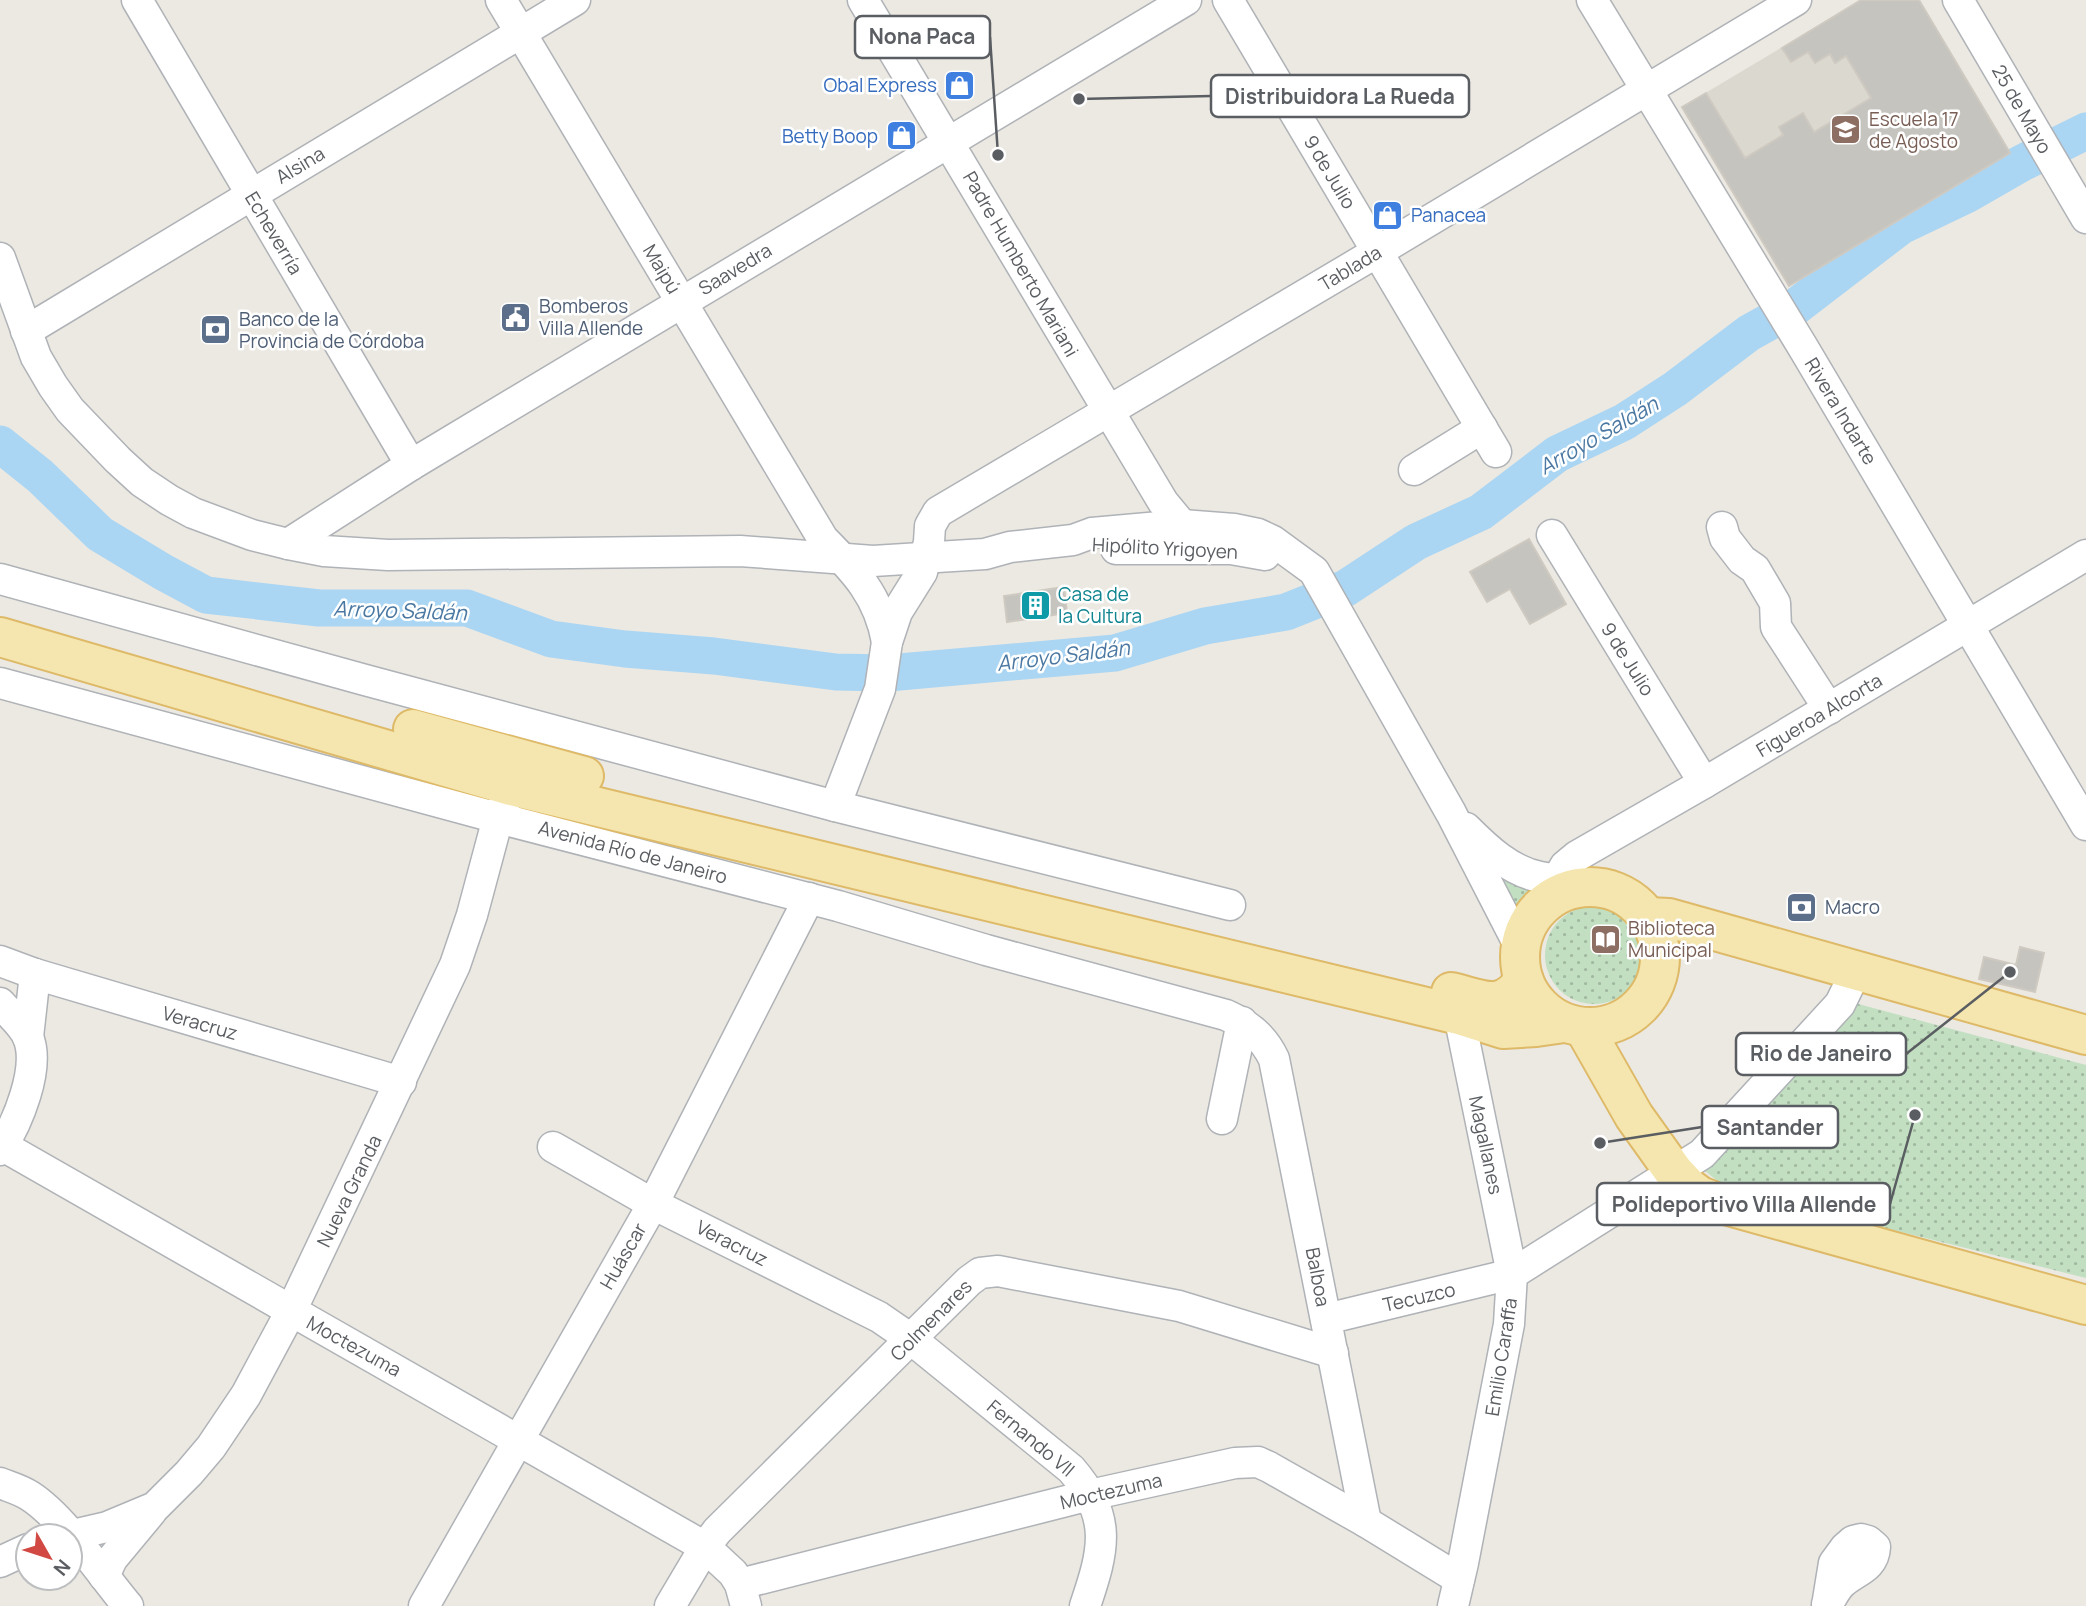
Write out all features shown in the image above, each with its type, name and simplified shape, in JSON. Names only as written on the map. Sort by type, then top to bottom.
[{"type":"main road","points":[[0,612],[510,788],[813,836],[1488,1001],[1497,1002],[1508,998],[1522,965],[1527,927],[1562,891],[1614,891],[1633,901],[1648,917],[1658,937],[1661,961],[1656,983],[1644,1003],[1632,1015],[1617,1023],[1601,1027],[1574,1025],[1503,1029],[1459,1015],[510,788],[0,637]]},
{"type":"main road","points":[[1648,917],[1669,918],[2086,1035]]},
{"type":"main road","points":[[1522,965],[1533,999],[1547,1013],[1574,1025],[1633,1116],[1674,1172],[1700,1196],[2086,1305]]},
{"type":"street","name":"Echeverría","points":[[137,0],[411,465]]},
{"type":"street","name":"Maipú","points":[[501,0],[822,539],[852,570],[872,598],[881,616],[887,642]]},
{"type":"street","name":"Alsina","points":[[26,331],[575,0]]},
{"type":"street","name":"Padre Humberto Mariani","points":[[863,0],[1163,502],[1182,525]]},
{"type":"street","name":"Saavedra","points":[[288,544],[411,465],[1186,0]]},
{"type":"street","name":"9 de Julio","points":[[1228,0],[1489,440],[1414,470]]},
{"type":"street","name":"Rivera Indarte","points":[[1592,0],[1804,349],[2086,825]]},
{"type":"street","name":"Tablada","points":[[928,550],[930,526],[938,512],[1796,0]]},
{"type":"street","name":"25 de Mayo","points":[[1958,0],[2086,218]]},
{"type":"street","points":[[0,258],[36,357],[70,410],[142,482],[193,513],[252,535],[334,552],[388,555],[740,551],[822,539],[871,541],[928,550]]},
{"type":"street","name":"Hipólito Yrigoyen","points":[[928,550],[985,540],[1010,547],[1073,540],[1092,533],[1182,525],[1234,529],[1258,534],[1273,541],[1307,565]]},
{"type":"street","points":[[1722,527],[1725,538],[1742,560],[1755,569],[1775,603],[1776,627],[1829,709]]},
{"type":"street","name":"9 de Julio","points":[[1552,535],[1704,783]]},
{"type":"street","name":"Hipólito Yrigoyen","points":[[1073,540],[1094,549],[1231,549],[1307,565]]},
{"type":"street","points":[[852,570],[871,541]]},
{"type":"street","points":[[740,551],[852,570],[928,550]]},
{"type":"street","points":[[835,806],[880,689],[887,642],[897,612],[922,572],[928,550]]},
{"type":"street","name":"Figueroa Alcorta","points":[[1562,891],[1565,866],[1577,856],[2086,555]]},
{"type":"street","points":[[1307,565],[1341,618],[1451,813],[1522,965]]},
{"type":"street","points":[[852,570],[869,586],[911,590]]},
{"type":"street","points":[[0,579],[835,806],[1230,905]]},
{"type":"street","name":"Avenida Río de Janeiro","points":[[0,682],[510,788],[809,898],[986,950],[1226,1015],[1251,1029]]},
{"type":"street","name":"Nueva Granda","points":[[84,1532],[107,1527],[155,1507],[211,1447],[246,1395],[291,1311],[456,965],[510,788]]},
{"type":"street","points":[[1451,813],[1487,849],[1518,869],[1538,876],[1562,891]]},
{"type":"street","name":"Huáscar","points":[[424,1606],[653,1204],[809,898]]},
{"type":"street","name":"Veracruz","points":[[0,961],[401,1082]]},
{"type":"street","name":"Emilio Caraffa","points":[[1456,1592],[1509,1324],[1513,1274],[1702,1154],[1840,1004],[1856,971]]},
{"type":"street","points":[[1,1148],[22,1104],[30,1078],[32,1061],[28,1037],[36,974]]},
{"type":"street","points":[[0,1003],[28,1037]]},
{"type":"street","name":"Magallanes","points":[[1459,1015],[1513,1274]]},
{"type":"street","points":[[1222,1119],[1251,1029]]},
{"type":"street","name":"Balboa","points":[[1251,1029],[1268,1046],[1274,1059],[1366,1522]]},
{"type":"street","name":"Veracruz","points":[[552,1147],[653,1204],[879,1317],[911,1339]]},
{"type":"street","name":"Moctezuma","points":[[1,1148],[705,1546],[720,1559],[743,1595],[1090,1495],[1250,1462],[1269,1467],[1366,1522],[1456,1592]]},
{"type":"street","name":"Colmenares","points":[[670,1606],[705,1546],[732,1516],[968,1281],[980,1273],[991,1271],[1179,1306],[1333,1353]]},
{"type":"street","name":"Tecuzco","points":[[1326,1319],[1513,1274]]},
{"type":"street","name":"Fernando VII","points":[[911,1339],[1071,1469],[1090,1495],[1098,1513],[1102,1539],[1097,1570],[1085,1606]]},
{"type":"street","points":[[0,1483],[30,1496],[57,1522]]},
{"type":"street","points":[[104,1576],[112,1559],[155,1507]]},
{"type":"street","points":[[84,1553],[128,1606]]},
{"type":"shaded area","points":[[1861,0],[1919,0],[1789,286],[1682,107]]},
{"type":"green space","points":[[1497,872],[1538,888],[1518,914]]},
{"type":"green space","points":[[1594,906],[1613,909],[1629,920],[1640,936],[1643,955],[1640,974],[1629,990],[1613,1001],[1594,1004],[1575,1001],[1559,990],[1548,974],[1545,955],[1548,936],[1559,920],[1575,909]]},
{"type":"green space","points":[[1847,1001],[2086,1065],[2086,1278],[1785,1203],[1721,1184],[1698,1165]]},
{"type":"building","name":"Escuela 17 de Agosto","points":[[1861,0],[1919,0],[2010,153],[1789,286],[1682,107],[1706,93],[1745,158],[1783,135],[1779,127],[1803,113],[1814,132],[1871,98],[1846,56],[1835,63],[1830,54],[1815,63],[1808,52],[1791,62],[1782,48]]},
{"type":"building","points":[[1529,539],[1566,604],[1530,624],[1510,589],[1487,602],[1470,572]]},
{"type":"building","name":"Casa de la Cultura","points":[[1064,587],[1067,613],[1007,622],[1004,596]]},
{"type":"building","points":[[2020,947],[2044,953],[2035,992],[1979,979],[1984,957],[2016,965]]},
{"type":"waterway","name":"Arroyo Saldán","points":[[0,444],[40,476],[100,534],[206,595],[319,608],[467,608],[551,639],[836,672],[888,673],[1115,653],[1205,626],[1286,612],[1346,588],[1416,542],[1481,512],[1557,454],[1624,422],[1675,389],[1749,333],[1794,308],[1901,226],[1968,194],[2086,131]]},
{"type":"place","name":"Obal Express","points":[[960,85]]},
{"type":"place","name":"Distribuidora La Rueda","points":[[1079,99]]},
{"type":"place","name":"Escuela 17 de Agosto","points":[[1846,130]]},
{"type":"place","name":"Betty Boop","points":[[901,136]]},
{"type":"place","name":"Nona Paca","points":[[998,155]]},
{"type":"place","name":"Panacea","points":[[1388,215]]},
{"type":"place","name":"Bomberos Villa Allende","points":[[516,317]]},
{"type":"place","name":"Banco de la Provincia de Córdoba","points":[[216,330]]},
{"type":"place","name":"Casa de la Cultura","points":[[1035,605]]},
{"type":"place","name":"Macro","points":[[1802,907]]},
{"type":"place","name":"Biblioteca Municipal","points":[[1605,939]]},
{"type":"place","name":"Rio de Janeiro","points":[[2010,972]]},
{"type":"place","name":"Polideportivo Villa Allende","points":[[1915,1115]]},
{"type":"place","name":"Santander","points":[[1600,1143]]}]
